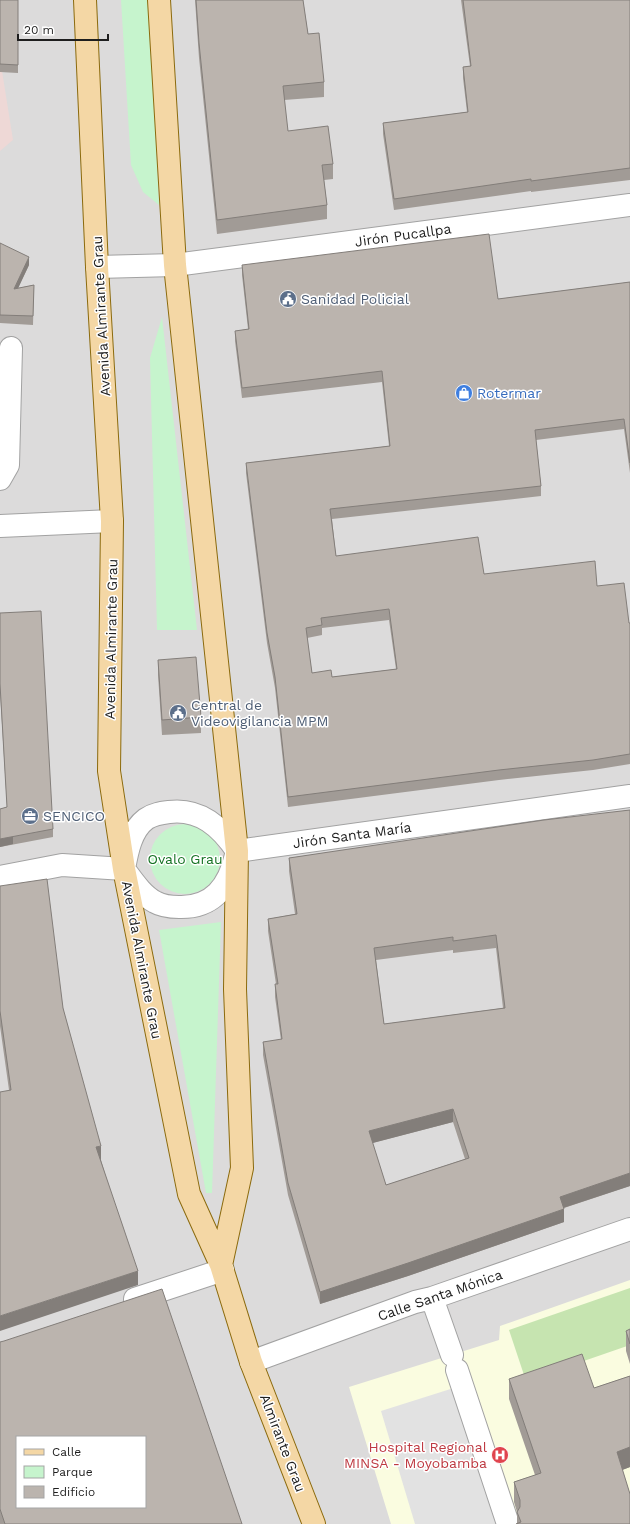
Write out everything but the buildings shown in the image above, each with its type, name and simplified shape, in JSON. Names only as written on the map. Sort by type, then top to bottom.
[{"type":"main road","name":"Avenida Almirante Grau","points":[[85,0],[112,521],[109,771],[124,869],[189,1194],[222,1268],[251,1362]]},
{"type":"main road","name":"Avenida Almirante Grau","points":[[159,0],[175,265],[237,851],[235,989],[242,1168],[222,1268]]},
{"type":"main road","name":"Almirante Grau","points":[[251,1362],[312,1518]]},
{"type":"street","name":"Jirón Pucallpa","points":[[98,267],[175,265],[630,205]]},
{"type":"street","points":[[0,479],[8,465],[10,348]]},
{"type":"street","points":[[0,526],[112,521]]},
{"type":"street","name":"Jirón Santa María","points":[[237,851],[630,796]]},
{"type":"street","points":[[180,811],[199,815],[212,822],[226,834],[237,851],[230,877],[211,900],[199,906],[174,907],[156,903],[136,886],[124,869],[127,850],[133,835],[145,820],[158,813],[180,811]]},
{"type":"street","points":[[0,877],[62,865],[124,869]]},
{"type":"street","name":"Calle Santa Mónica","points":[[251,1362],[415,1302],[432,1298],[630,1229]]},
{"type":"street","points":[[119,1305],[222,1268]]},
{"type":"street","points":[[432,1298],[508,1524]]},
{"type":"street","points":[[312,1518],[327,1524]]},
{"type":"shaded area","points":[[0,0],[630,0],[630,1524],[0,1524]]},
{"type":"shaded area","points":[[0,70],[2,71],[13,140],[0,151]]},
{"type":"shaded area","name":"Hospital Regional MINSA - Moyobamba","points":[[630,1280],[630,1524],[391,1524],[349,1387],[499,1340],[500,1326]]},
{"type":"shaded area","points":[[460,1386],[501,1524],[415,1524],[381,1411]]},
{"type":"green space","points":[[121,0],[149,0],[159,205],[143,192],[131,165]]},
{"type":"green space","points":[[162,317],[197,630],[157,630],[150,358]]},
{"type":"green space","name":"Ovalo Grau","points":[[178,824],[192,824],[205,830],[214,839],[218,845],[220,859],[218,873],[210,884],[199,892],[192,894],[178,894],[171,892],[160,884],[152,873],[150,866],[150,852],[152,845],[160,834],[171,826]]},
{"type":"green space","points":[[221,922],[212,1193],[206,1193],[159,930]]},
{"type":"green space","points":[[630,1288],[630,1345],[526,1381],[509,1330]]},
{"type":"place","name":"Sanidad Policial","points":[[288,299]]},
{"type":"place","name":"Rotermar","points":[[464,393]]},
{"type":"place","name":"Central de Videovigilancia MPM","points":[[178,713]]},
{"type":"place","name":"SENCICO","points":[[30,816]]},
{"type":"place","name":"Hospital Regional MINSA - Moyobamba","points":[[500,1455]]}]
